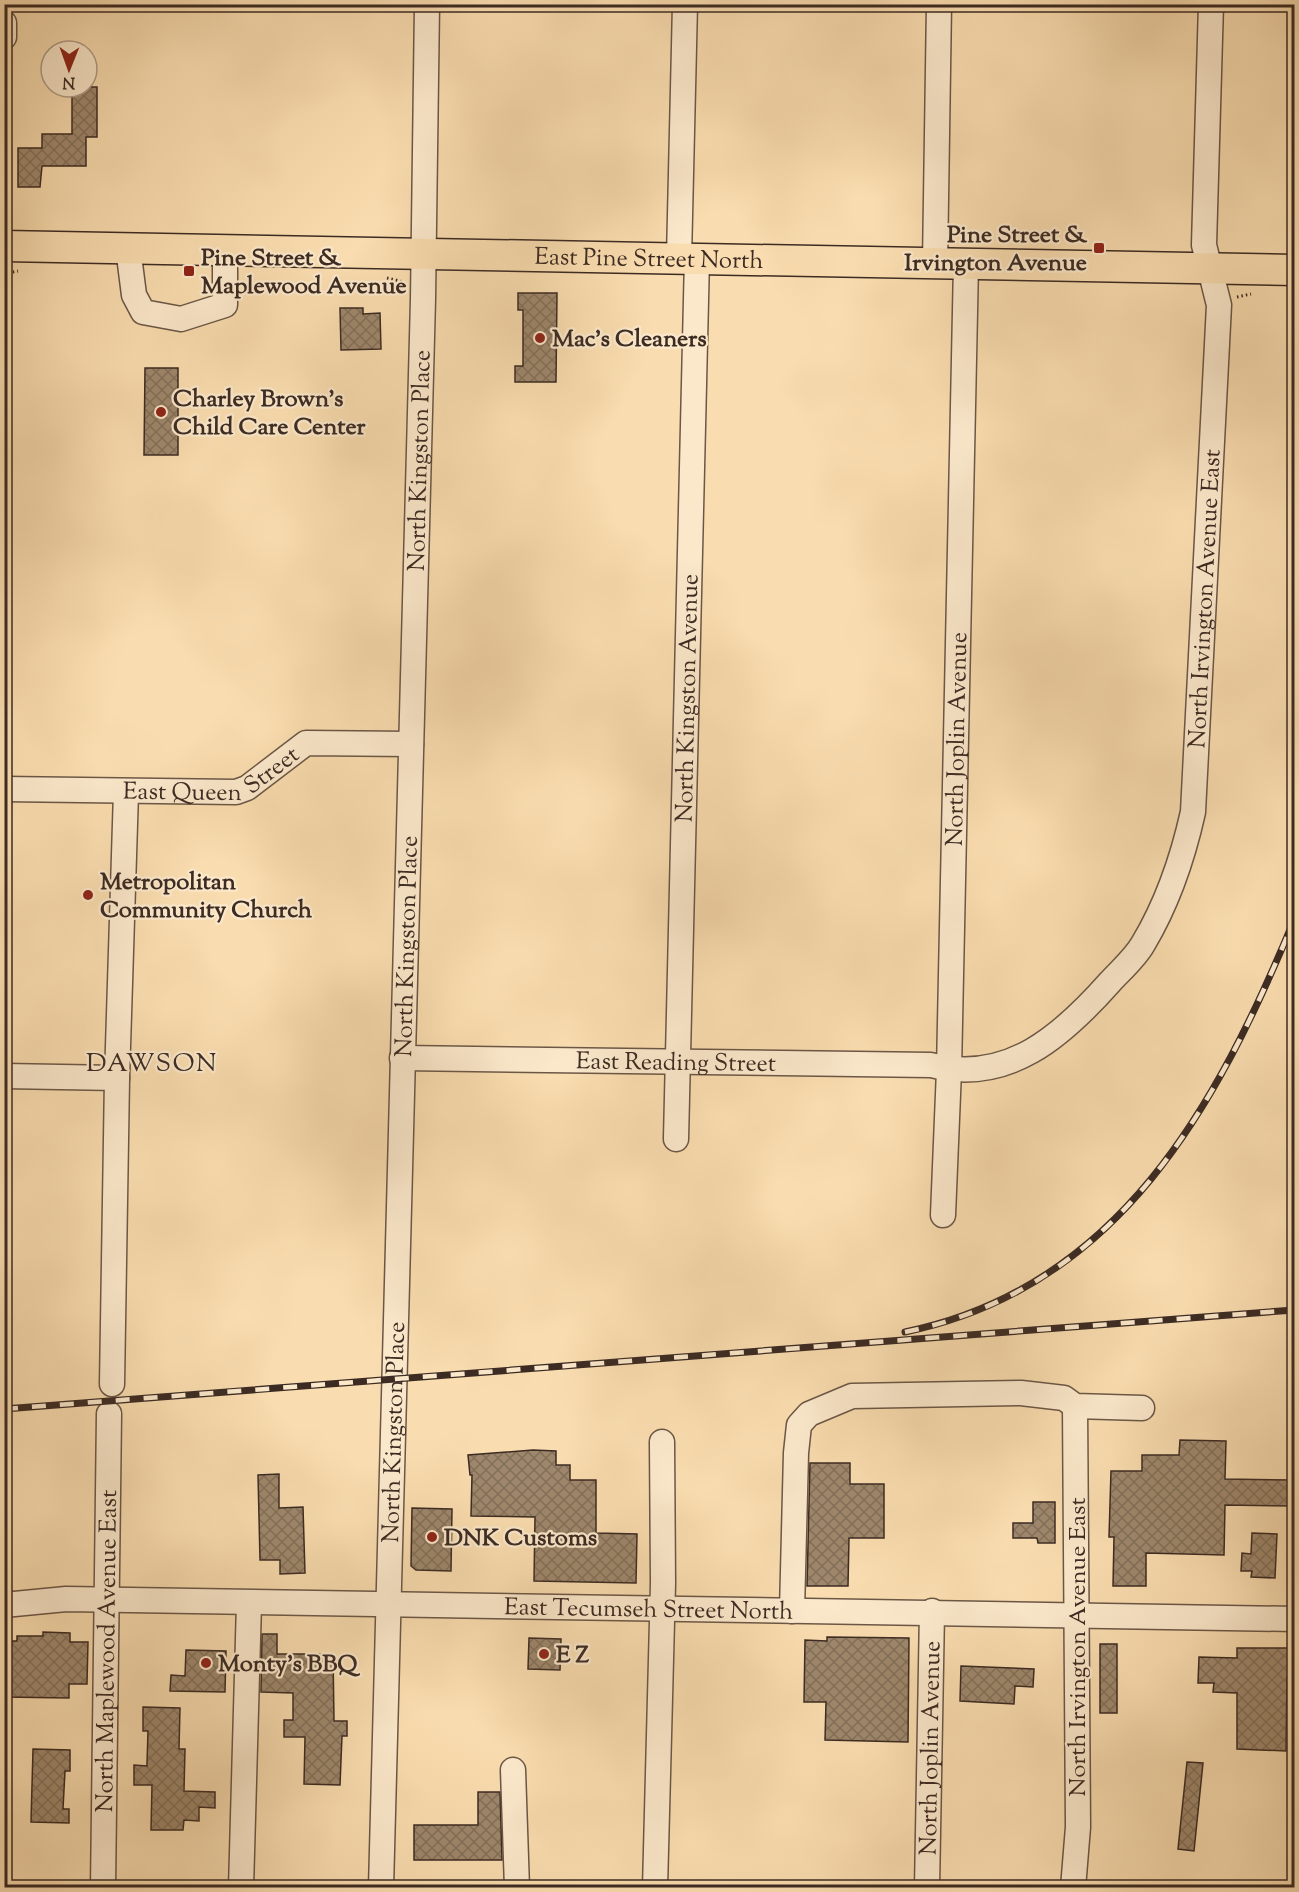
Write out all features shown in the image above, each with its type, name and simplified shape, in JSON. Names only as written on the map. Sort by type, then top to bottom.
[{"type":"main road","name":"East Pine Street North","points":[[4,246],[1294,270]]},
{"type":"street","name":"North Kingston Place","points":[[381,1887],[423,255],[427,4]]},
{"type":"street","name":"North Kingston Avenue","points":[[675,1139],[688,258],[685,4]]},
{"type":"street","points":[[935,264],[939,4]]},
{"type":"street","name":"North Irvington Avenue East","points":[[949,1070],[986,1068],[1022,1058],[1076,1020],[1142,945],[1164,901],[1184,849],[1193,812],[1219,298],[1204,240],[1211,4]]},
{"type":"street","points":[[4,23],[4,37]]},
{"type":"street","points":[[128,248],[135,295],[143,312],[181,319],[225,305],[225,250]]},
{"type":"street","name":"North Joplin Avenue","points":[[943,1215],[949,1070],[966,264]]},
{"type":"street","name":"East Queen Street","points":[[4,789],[236,792],[247,788],[306,743],[411,744]]},
{"type":"street","points":[[112,1384],[117,1078],[126,792]]},
{"type":"street","name":"East Reading Street","points":[[402,1058],[931,1065],[949,1070]]},
{"type":"street","points":[[4,1076],[117,1078]]},
{"type":"street","points":[[792,1611],[796,1453],[799,1425],[809,1414],[852,1396],[1021,1393],[1064,1398],[1076,1406],[1142,1408]]},
{"type":"street","name":"North Irvington Avenue East","points":[[1073,1887],[1078,1827],[1076,1406]]},
{"type":"street","name":"North Maplewood Avenue East","points":[[103,1887],[109,1414]]},
{"type":"street","points":[[655,1887],[662,1609],[662,1442]]},
{"type":"street","name":"East Tecumseh Street North","points":[[4,1605],[32,1601],[107,1600],[1294,1618]]},
{"type":"street","points":[[241,1887],[249,1603]]},
{"type":"street","name":"North Joplin Avenue","points":[[927,1887],[932,1611]]},
{"type":"street","points":[[513,1770],[517,1887]]},
{"type":"building","points":[[72,99],[97,99],[97,137],[86,137],[86,166],[42,166],[40,187],[18,187],[18,148],[42,148],[42,134],[72,134]]},
{"type":"building","name":"Mac's Cleaners","points":[[518,293],[557,293],[556,382],[515,382],[515,366],[523,366],[523,310],[518,310]]},
{"type":"building","points":[[340,308],[363,308],[363,314],[380,313],[381,349],[341,350]]},
{"type":"building","name":"Charley Brown's Child Care Center","points":[[145,368],[178,368],[178,455],[144,455]]},
{"type":"building","points":[[1180,1440],[1226,1441],[1225,1479],[1294,1480],[1294,1506],[1225,1505],[1224,1555],[1146,1553],[1146,1586],[1113,1586],[1114,1537],[1109,1537],[1111,1471],[1142,1471],[1142,1455],[1179,1455]]},
{"type":"building","points":[[533,1450],[556,1451],[556,1465],[570,1465],[570,1480],[596,1480],[596,1533],[637,1534],[636,1583],[534,1581],[535,1517],[471,1516],[472,1475],[470,1475],[468,1455]]},
{"type":"building","points":[[810,1463],[850,1463],[850,1484],[884,1484],[884,1538],[849,1538],[848,1586],[807,1586]]},
{"type":"building","points":[[279,1474],[279,1508],[303,1507],[305,1573],[280,1574],[280,1560],[260,1560],[258,1475]]},
{"type":"building","points":[[1033,1502],[1055,1502],[1055,1543],[1038,1543],[1037,1538],[1013,1538],[1013,1523],[1033,1523]]},
{"type":"building","name":"DNK Customs","points":[[412,1508],[452,1509],[451,1571],[416,1570],[411,1566]]},
{"type":"building","points":[[1252,1533],[1277,1534],[1275,1578],[1251,1577],[1252,1571],[1241,1571],[1242,1553],[1251,1554]]},
{"type":"building","points":[[43,1632],[70,1633],[70,1642],[88,1642],[87,1684],[69,1684],[69,1698],[4,1697],[4,1641],[17,1641],[17,1636],[43,1636]]},
{"type":"building","points":[[262,1634],[277,1634],[277,1654],[333,1654],[334,1721],[347,1721],[347,1736],[342,1736],[340,1785],[304,1784],[305,1737],[284,1737],[284,1720],[293,1720],[293,1693],[261,1692]]},
{"type":"building","points":[[827,1637],[909,1638],[908,1742],[825,1740],[826,1702],[804,1702],[805,1640],[827,1641]]},
{"type":"building","name":"E Z","points":[[529,1638],[561,1639],[560,1670],[528,1669]]},
{"type":"building","points":[[1100,1644],[1117,1644],[1117,1713],[1100,1713]]},
{"type":"building","points":[[1237,1648],[1294,1648],[1294,1677],[1287,1677],[1286,1751],[1237,1749],[1237,1693],[1213,1692],[1214,1683],[1198,1683],[1199,1657],[1237,1658]]},
{"type":"building","name":"Monty's BBQ","points":[[186,1650],[226,1651],[225,1692],[170,1691],[171,1675],[185,1676]]},
{"type":"building","points":[[961,1666],[1034,1669],[1033,1687],[1015,1686],[1014,1704],[960,1701]]},
{"type":"building","points":[[143,1707],[180,1708],[179,1749],[185,1749],[184,1791],[215,1792],[215,1808],[199,1807],[199,1821],[184,1820],[183,1830],[151,1830],[152,1785],[134,1785],[134,1765],[147,1766],[148,1731],[143,1731]]},
{"type":"building","points":[[33,1749],[70,1750],[70,1771],[65,1771],[63,1809],[69,1809],[69,1823],[31,1822]]},
{"type":"building","points":[[1187,1762],[1203,1763],[1194,1851],[1178,1849]]},
{"type":"building","points":[[478,1792],[500,1792],[502,1860],[414,1860],[414,1825],[478,1825]]},
{"type":"railway","points":[[905,1332],[980,1309],[1045,1275],[1102,1231],[1151,1179],[1194,1120],[1231,1057],[1294,920]]},
{"type":"railway","points":[[4,1409],[1294,1310]]},
{"type":"place","name":"Pine Street & Irvington Avenue","points":[[1099,248]]},
{"type":"place","name":"Pine Street & Maplewood Avenue","points":[[189,271]]},
{"type":"place","name":"Mac's Cleaners","points":[[540,338]]},
{"type":"place","name":"Charley Brown's Child Care Center","points":[[161,412]]},
{"type":"place","name":"Metropolitan Community Church","points":[[88,895]]},
{"type":"place","name":"DNK Customs","points":[[432,1537]]},
{"type":"place","name":"E Z","points":[[544,1654]]},
{"type":"place","name":"Monty's BBQ","points":[[206,1663]]},
{"type":"district","name":"DAWSON","points":[[152,1062]]}]
